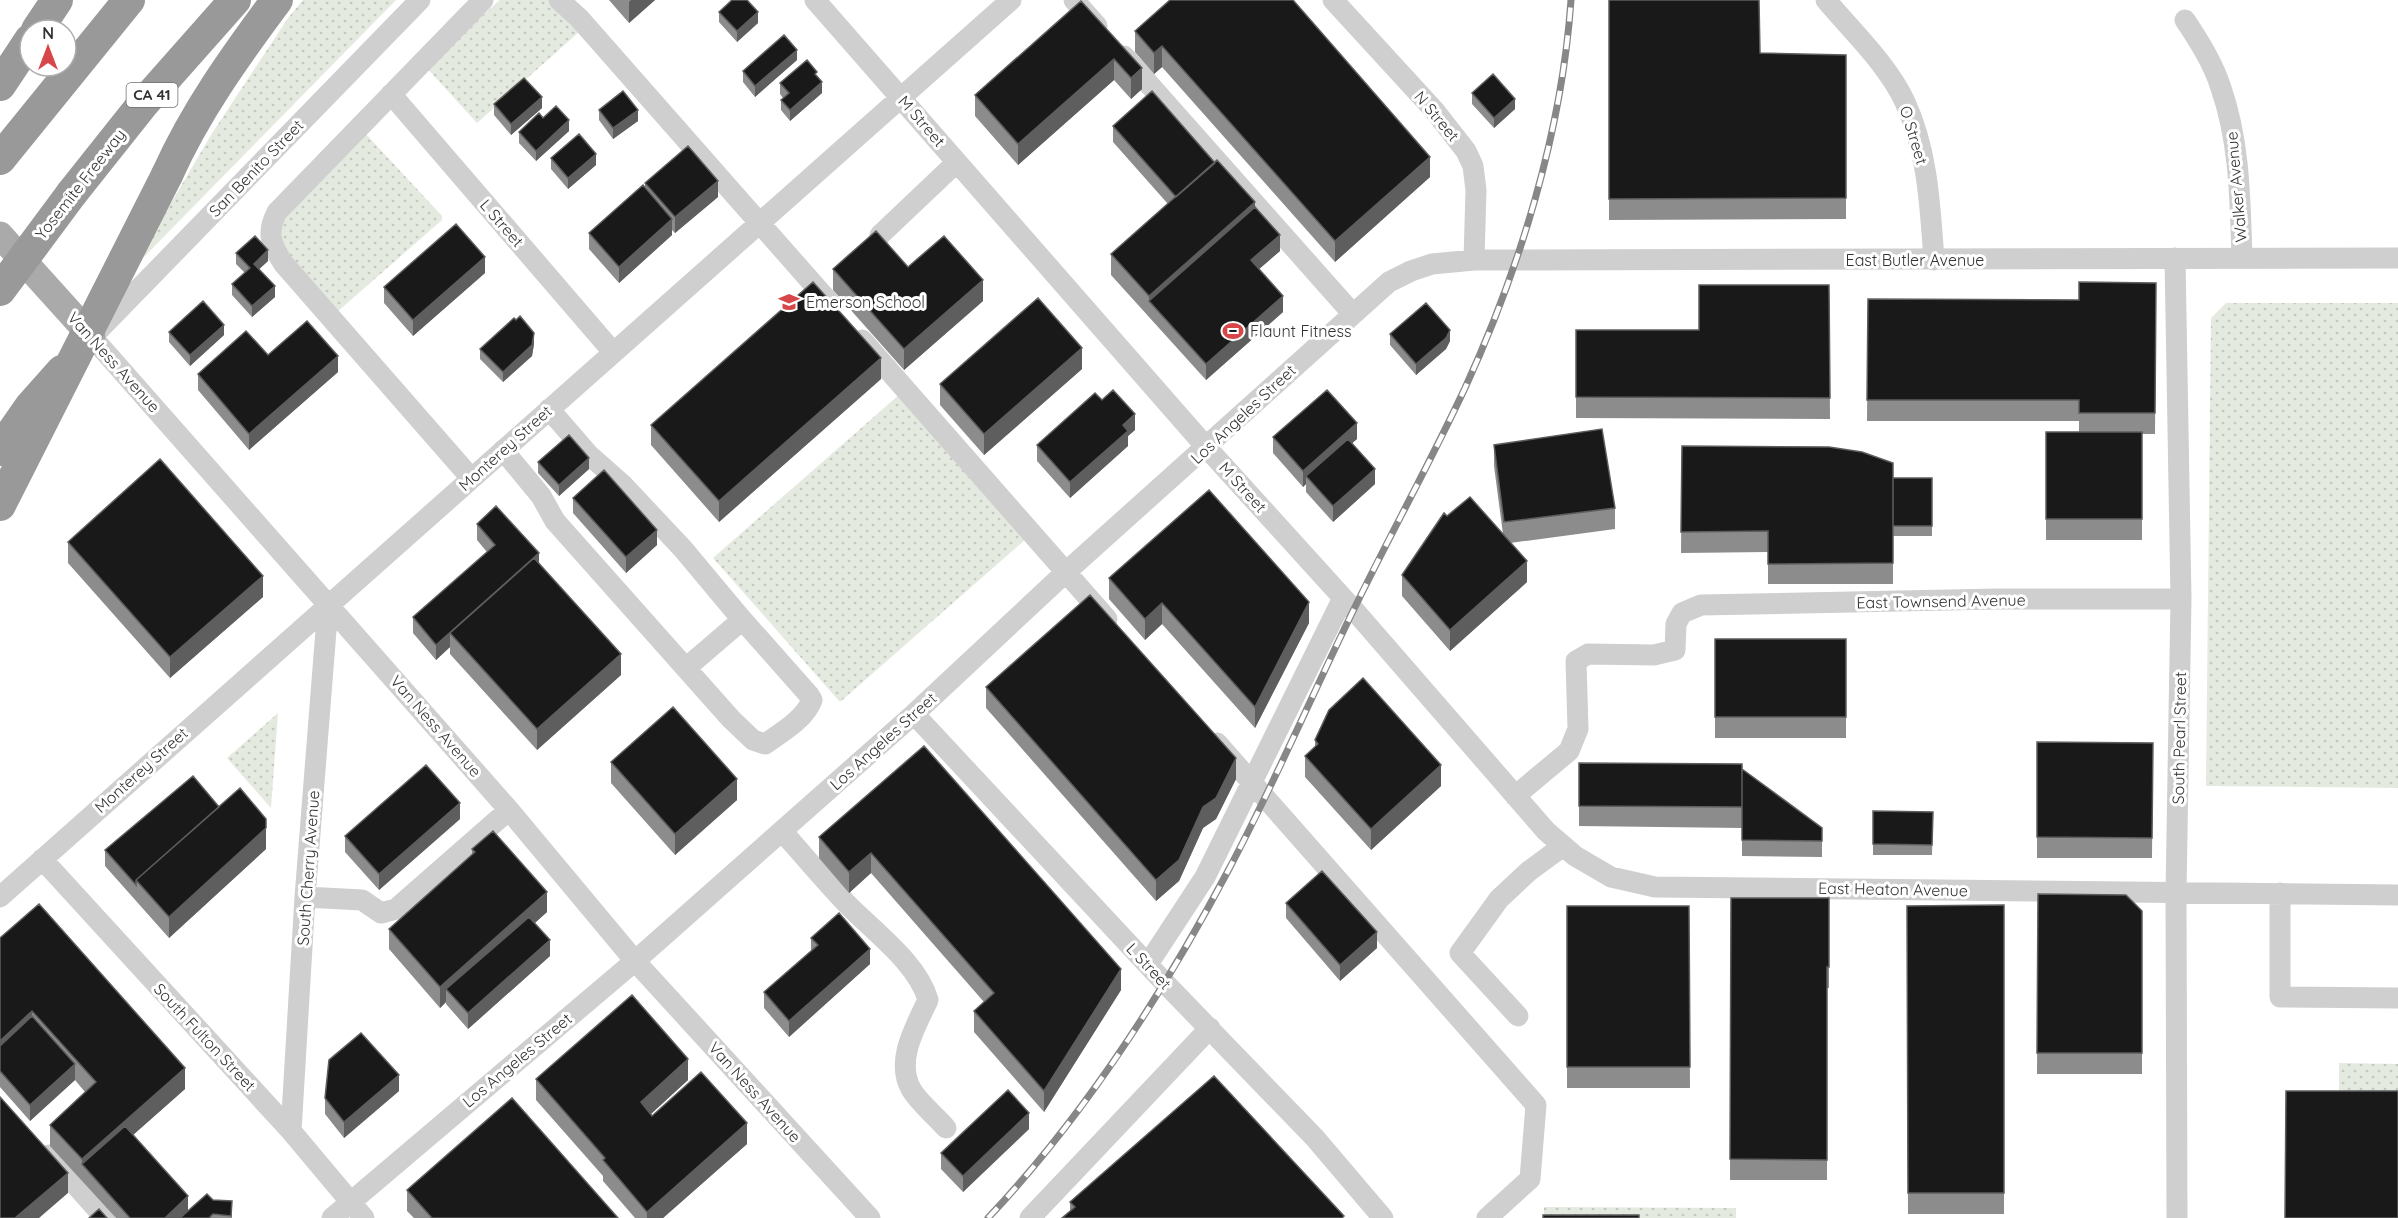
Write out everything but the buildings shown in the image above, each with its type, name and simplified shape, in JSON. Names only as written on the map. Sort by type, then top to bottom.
[{"type":"highway","points":[[45,18],[57,0]]},
{"type":"highway","points":[[9,148],[129,0]]},
{"type":"highway","name":"Yosemite Freeway","points":[[0,290],[72,193],[142,105],[236,0]]},
{"type":"highway","points":[[0,505],[192,124],[209,96],[277,0]]},
{"type":"highway","points":[[0,85],[18,58]]},
{"type":"highway","points":[[0,450],[30,407],[92,337]]},
{"type":"main road","name":"Van Ness Avenue","points":[[0,235],[92,337]]},
{"type":"street","name":"San Benito Street","points":[[92,337],[420,0]]},
{"type":"street","points":[[471,478],[283,263],[272,246],[272,221],[277,212],[483,0]]},
{"type":"street","points":[[559,0],[587,27],[1120,634]]},
{"type":"street","name":"M Street","points":[[815,0],[1546,831],[1575,856],[1611,877]]},
{"type":"street","name":"Monterey Street","points":[[0,897],[1011,0]]},
{"type":"street","points":[[1074,0],[1352,313]]},
{"type":"street","name":"N Street","points":[[1333,0],[1434,110],[1466,151],[1473,166],[1476,190],[1474,260]]},
{"type":"street","name":"O Street","points":[[1826,0],[1879,62],[1904,100],[1919,141],[1928,187],[1934,260]]},
{"type":"street","name":"Walker Avenue","points":[[2185,20],[2211,62],[2230,119],[2239,184],[2242,257]]},
{"type":"street","name":"L Street","points":[[391,94],[613,352]]},
{"type":"street","points":[[880,235],[957,162]]},
{"type":"street","name":"South Pearl Street","points":[[2175,258],[2181,599],[2176,892],[2177,1218]]},
{"type":"street","name":"East Butler Avenue","points":[[1432,264],[1474,260],[2398,258]]},
{"type":"street","name":"Los Angeles Street","points":[[332,1218],[357,1210],[914,714],[1066,572],[1207,447],[1352,313],[1389,282],[1432,264]]},
{"type":"street","name":"Van Ness Avenue","points":[[92,337],[509,810],[635,961],[870,1218]]},
{"type":"street","points":[[503,450],[541,496],[555,521],[731,719],[753,740],[765,744],[787,728],[809,708],[812,700],[683,549],[622,484],[588,454],[549,409]]},
{"type":"street","points":[[1148,964],[1205,877],[1343,598]]},
{"type":"street","name":"East Townsend Avenue","points":[[1515,796],[1569,751],[1578,729],[1576,661],[1588,654],[1654,655],[1675,650],[1676,624],[1682,613],[1701,605],[1997,599],[2181,599]]},
{"type":"street","name":"South Cherry Avenue","points":[[291,1131],[304,897],[328,605]]},
{"type":"street","points":[[686,669],[742,620]]},
{"type":"street","name":"L Street","points":[[914,714],[1315,1138],[1383,1218]]},
{"type":"street","points":[[1206,730],[1536,1105],[1530,1179],[1487,1218]]},
{"type":"street","points":[[304,897],[362,900],[381,913],[396,909],[509,810]]},
{"type":"street","points":[[782,831],[845,902],[915,971],[925,987],[928,1000],[906,1051],[907,1070],[911,1088],[946,1128]]},
{"type":"street","points":[[1518,1016],[1460,952],[1499,898],[1529,871],[1563,846]]},
{"type":"street","name":"South Fulton Street","points":[[42,859],[291,1131],[357,1210]]},
{"type":"street","name":"East Heaton Avenue","points":[[1611,877],[1655,887],[2398,895]]},
{"type":"street","points":[[2280,893],[2280,997],[2398,998]]},
{"type":"street","points":[[1030,1218],[1210,1028]]},
{"type":"street","points":[[37,1143],[105,1218]]},
{"type":"shaded area","points":[[303,0],[396,0],[133,268],[211,135],[288,18]]},
{"type":"shaded area","points":[[500,0],[550,0],[579,32],[477,123],[425,66]]},
{"type":"shaded area","points":[[364,132],[442,216],[442,220],[337,312],[283,256],[280,221]]},
{"type":"shaded area","points":[[2226,303],[2398,303],[2398,788],[2206,786],[2211,318]]},
{"type":"shaded area","points":[[900,394],[1027,538],[840,702],[713,558]]},
{"type":"shaded area","points":[[278,713],[271,808],[227,758]]},
{"type":"shaded area","points":[[2339,1063],[2398,1064],[2398,1093],[2339,1093]]},
{"type":"shaded area","points":[[1544,1207],[1736,1208],[1736,1218],[1544,1218]]},
{"type":"railway","points":[[988,1218],[1057,1138],[1120,1052],[1204,916],[1246,837],[1354,609],[1452,416],[1504,295],[1535,198],[1558,99],[1571,0]]},
{"type":"place","name":"Emerson School","points":[[789,302]]},
{"type":"place","name":"Flaunt Fitness","points":[[1233,331]]}]
